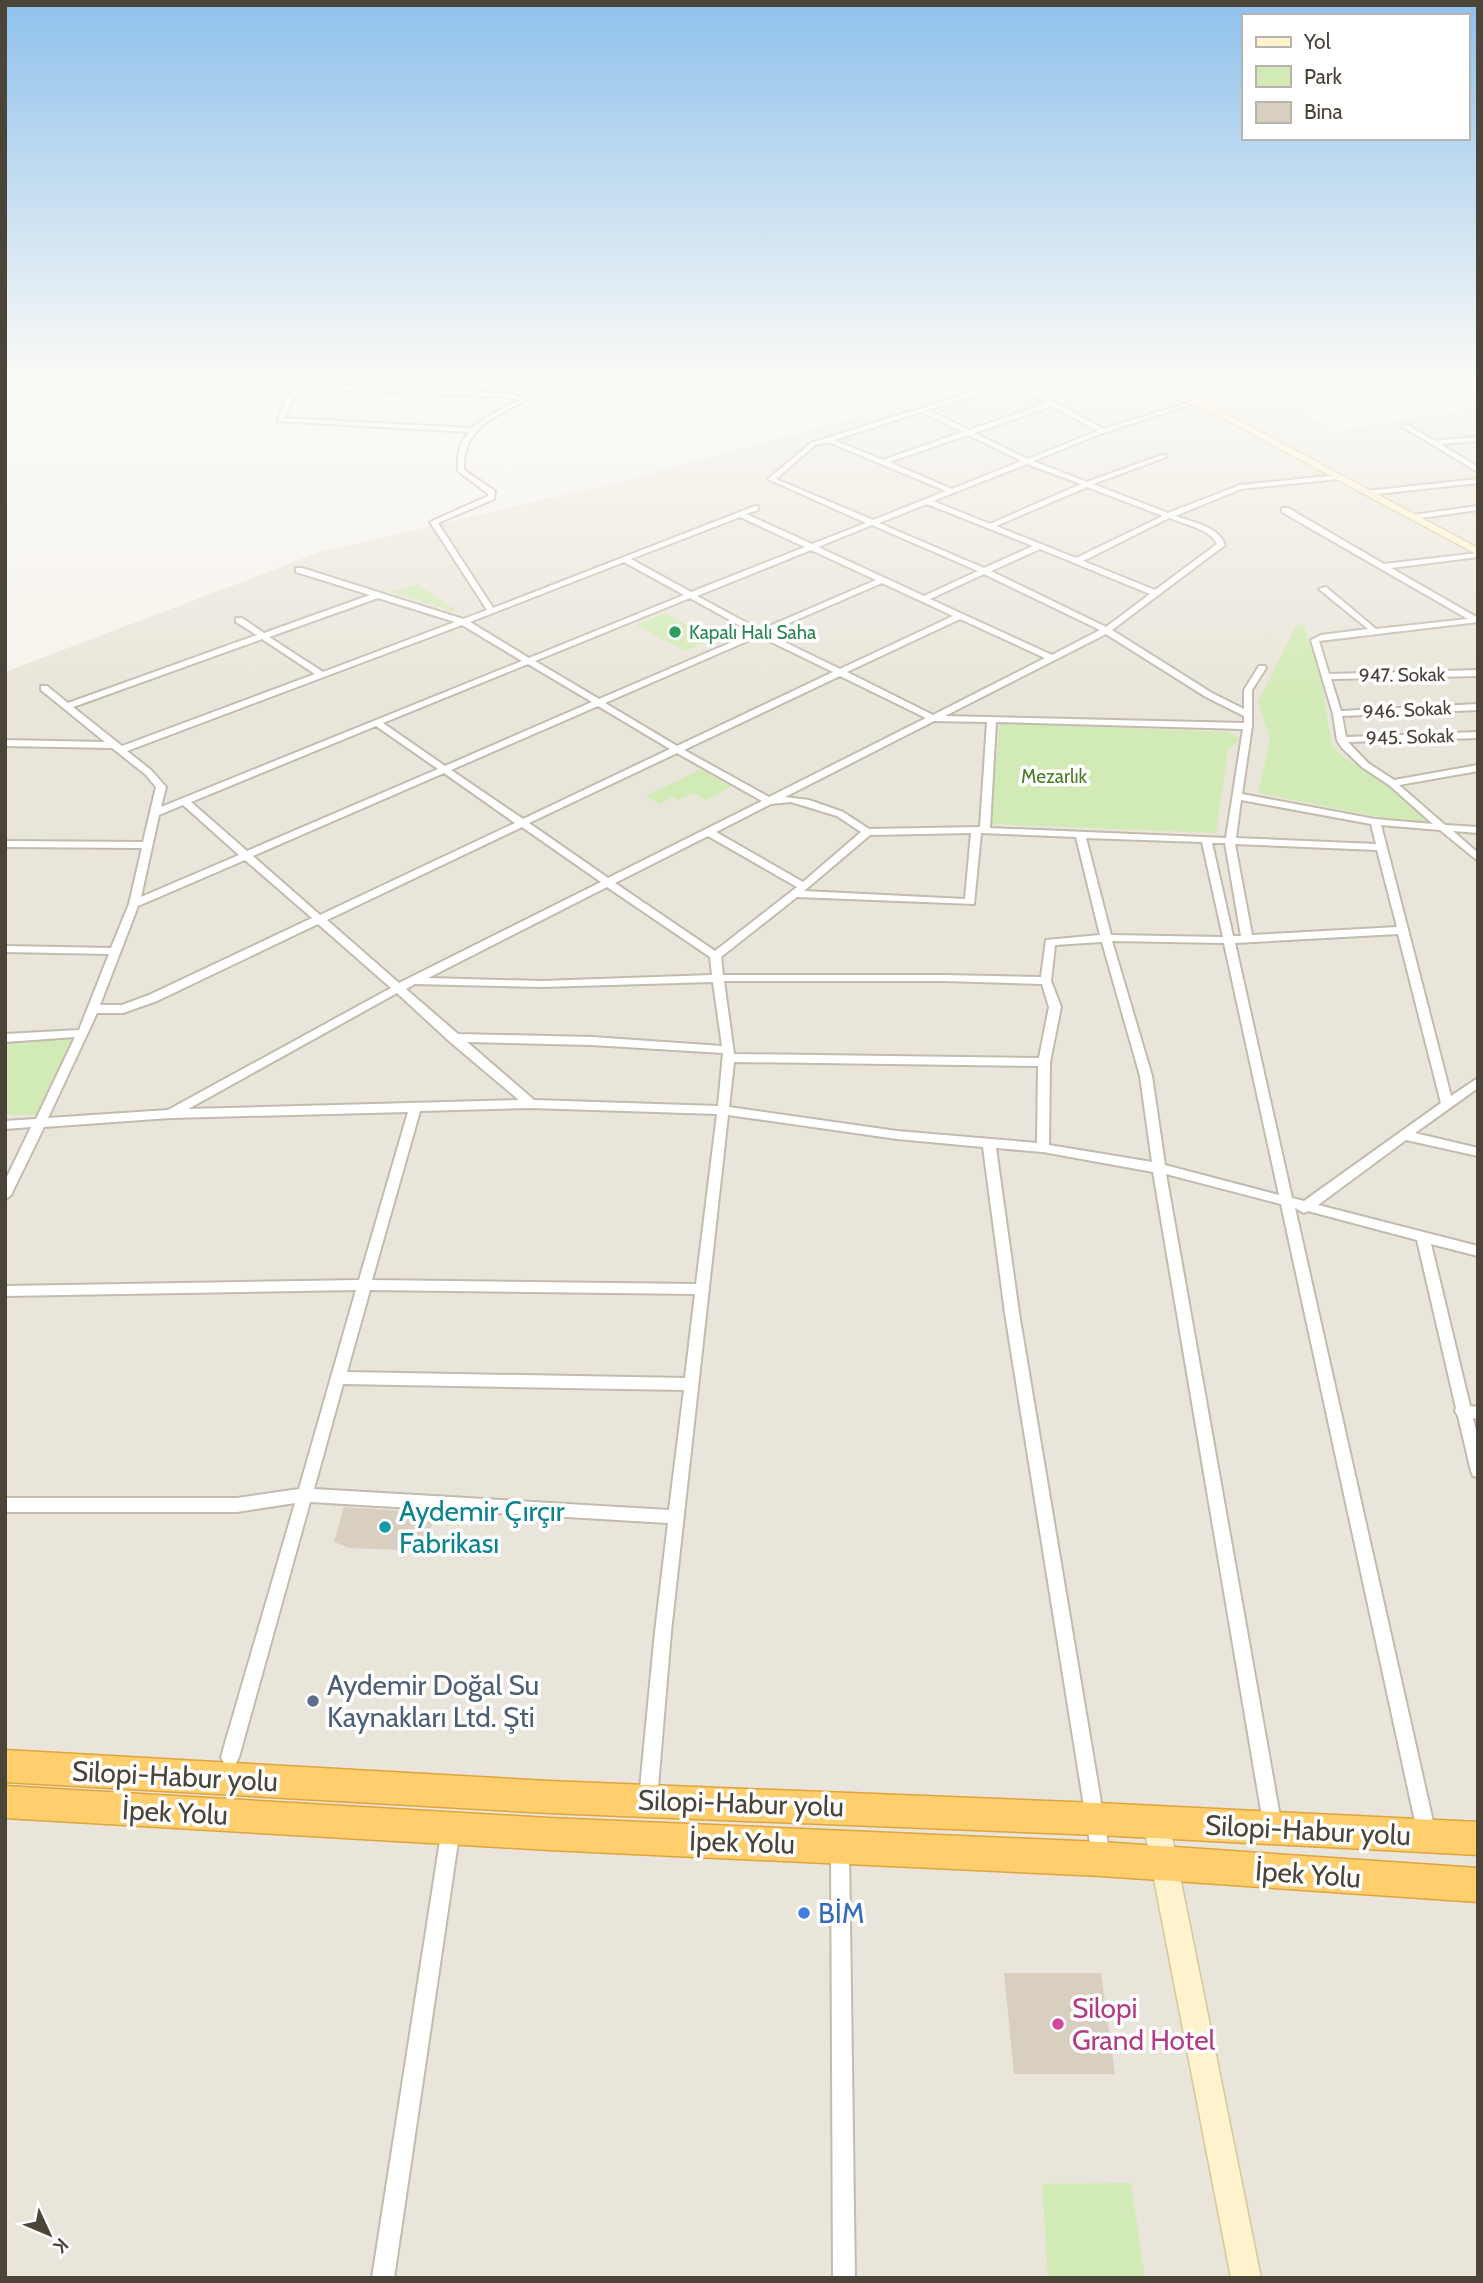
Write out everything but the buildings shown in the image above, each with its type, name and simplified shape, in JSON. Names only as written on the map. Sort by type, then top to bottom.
[{"type":"highway","name":"Silopi-Habur yolu","points":[[5,1766],[535,1796],[1097,1819],[1478,1839]]},
{"type":"highway","name":"İpek Yolu","points":[[5,1802],[452,1828],[1101,1859],[1478,1885]]},
{"type":"street","points":[[483,486],[492,493],[491,497],[434,522],[491,611]]},
{"type":"street","points":[[786,486],[984,571],[1106,630],[1248,721]]},
{"type":"street","points":[[939,486],[952,491]]},
{"type":"street","points":[[155,813],[966,486]]},
{"type":"street","points":[[990,526],[1083,486]]},
{"type":"street","points":[[170,1114],[398,988],[1106,630],[1222,545],[1220,539],[1211,532],[1091,486]]},
{"type":"street","points":[[1079,560],[1170,515],[1240,487],[1254,486]]},
{"type":"street","points":[[1353,486],[1478,553]]},
{"type":"street","points":[[1367,493],[1436,486]]},
{"type":"street","points":[[927,501],[1156,593]]},
{"type":"street","points":[[5,743],[118,747],[322,675],[755,508]]},
{"type":"street","points":[[1413,517],[1478,508]]},
{"type":"street","points":[[1285,510],[1477,620]]},
{"type":"street","points":[[740,514],[1052,658]]},
{"type":"street","points":[[925,598],[1040,546]]},
{"type":"street","points":[[1386,566],[1478,553]]},
{"type":"street","points":[[624,559],[759,633],[933,718],[1248,721]]},
{"type":"street","points":[[299,570],[463,622],[676,749],[770,801],[806,802],[839,814],[867,832],[981,831],[1381,847]]},
{"type":"street","points":[[134,904],[884,579]]},
{"type":"street","points":[[1323,590],[1372,629]]},
{"type":"street","points":[[67,706],[378,595]]},
{"type":"street","points":[[92,1009],[123,1009],[153,998],[961,615]]},
{"type":"street","points":[[239,620],[322,675]]},
{"type":"street","points":[[1477,620],[1372,629],[1317,638],[1342,740],[1365,765],[1392,783],[1478,858]]},
{"type":"street","points":[[1247,939],[1230,842],[1248,721],[1248,690],[1262,668]]},
{"type":"street","name":"947. Sokak","points":[[1327,677],[1478,673]]},
{"type":"street","points":[[5,1195],[83,1033],[134,904],[161,787],[118,747],[44,688]]},
{"type":"street","name":"946. Sokak","points":[[1337,714],[1478,707]]},
{"type":"street","points":[[709,832],[799,890],[970,902],[981,831],[992,720]]},
{"type":"street","points":[[377,723],[715,957],[728,1054],[663,1632],[648,1799]]},
{"type":"street","name":"945. Sokak","points":[[1342,740],[1478,735]]},
{"type":"street","points":[[1392,783],[1478,768]]},
{"type":"street","points":[[1236,796],[1375,822],[1478,830]]},
{"type":"street","points":[[184,802],[531,1104]]},
{"type":"street","points":[[1375,822],[1447,1104]]},
{"type":"street","points":[[715,957],[867,832]]},
{"type":"street","points":[[1080,834],[1106,938],[1146,1076],[1159,1168],[1273,1828]]},
{"type":"street","points":[[1208,841],[1227,940],[1250,1028],[1427,1836]]},
{"type":"street","points":[[5,844],[148,845]]},
{"type":"street","points":[[1043,1148],[1044,1062],[1055,1007],[1046,982],[1050,942],[1106,938],[1227,940],[1403,930]]},
{"type":"street","points":[[5,949],[116,951]]},
{"type":"street","points":[[412,981],[567,984],[718,978],[944,978],[1046,982]]},
{"type":"street","points":[[5,1038],[83,1033]]},
{"type":"street","points":[[453,1038],[592,1041],[728,1054],[1044,1062]]},
{"type":"street","points":[[1304,1208],[1478,1082]]},
{"type":"street","points":[[5,1125],[170,1114],[531,1104],[722,1110],[897,1135],[1043,1148],[1159,1168],[1304,1208],[1478,1251]]},
{"type":"street","points":[[230,1757],[415,1107]]},
{"type":"street","points":[[1403,1135],[1478,1152]]},
{"type":"street","points":[[989,1144],[1012,1313],[1097,1819],[1101,1859]]},
{"type":"street","points":[[1423,1237],[1478,1471]]},
{"type":"street","points":[[5,1290],[365,1284],[702,1289]]},
{"type":"street","points":[[337,1378],[692,1384]]},
{"type":"street","points":[[1462,1411],[1478,1413]]},
{"type":"street","points":[[5,1506],[237,1505],[304,1495],[677,1517]]},
{"type":"street","points":[[1156,1822],[1246,2278]]},
{"type":"street","points":[[383,2278],[452,1828]]},
{"type":"street","points":[[840,1846],[844,2278]]},
{"type":"shaded area","points":[[604,486],[1478,486],[1478,2278],[5,2278],[5,672],[320,552]]},
{"type":"green space","points":[[417,584],[459,613],[391,592]]},
{"type":"green space","name":"Kapalı Halı Saha","points":[[665,613],[714,639],[685,651],[636,625]]},
{"type":"green space","points":[[1304,624],[1321,679],[1332,745],[1343,757],[1390,785],[1428,822],[1380,817],[1258,793],[1270,739],[1258,702],[1296,626]]},
{"type":"green space","name":"Mezarlık","points":[[1000,723],[1229,732],[1240,739],[1228,750],[1216,833],[990,824]]},
{"type":"green space","points":[[701,769],[731,787],[706,800],[694,793],[678,800],[672,797],[660,804],[646,796]]},
{"type":"green space","points":[[72,1039],[36,1115],[5,1115],[5,1043]]},
{"type":"green space","points":[[1131,2183],[1145,2278],[1048,2278],[1042,2184]]},
{"type":"place","name":"Kapalı Halı Saha","points":[[675,632]]},
{"type":"place","name":"Aydemir Çırçır Fabrikası","points":[[385,1527]]},
{"type":"place","name":"Aydemir Doğal Su Kaynakları Ltd. Şti","points":[[313,1701]]},
{"type":"place","name":"BİM","points":[[804,1913]]},
{"type":"place","name":"Silopi Grand Hotel","points":[[1058,2024]]}]
